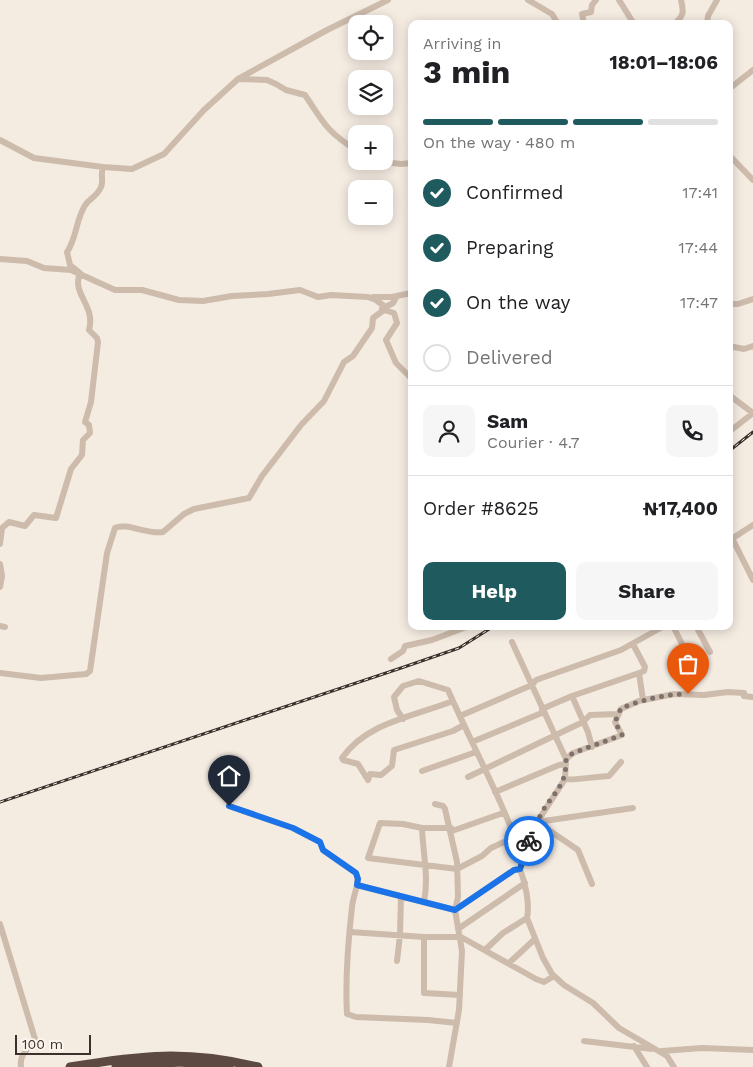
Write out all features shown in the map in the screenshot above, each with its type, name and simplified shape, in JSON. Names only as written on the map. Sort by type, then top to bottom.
[{"type":"highway","points":[[70,1067],[128,1058],[179,1055],[216,1058],[258,1067]]},
{"type":"highway","points":[[116,1067],[180,1062],[229,1067]]},
{"type":"street","points":[[0,140],[34,158],[103,168],[132,168],[164,154],[204,110],[238,79],[327,30],[388,0]]},
{"type":"street","points":[[529,0],[552,14],[556,20]]},
{"type":"street","points":[[583,20],[582,14],[591,12],[592,5],[596,0]]},
{"type":"street","points":[[619,0],[632,20]]},
{"type":"street","points":[[679,20],[682,18],[684,10],[681,0]]},
{"type":"street","points":[[708,20],[717,0]]},
{"type":"street","points":[[733,86],[753,70]]},
{"type":"street","points":[[238,79],[267,80],[286,90],[305,95],[321,121],[331,132],[348,144]]},
{"type":"street","points":[[733,160],[753,180]]},
{"type":"street","points":[[393,163],[408,163]]},
{"type":"street","points":[[80,273],[70,265],[67,252],[72,245],[86,204],[96,196],[102,184],[101,171],[103,168]]},
{"type":"street","points":[[0,259],[27,261],[44,268],[71,270],[115,290],[142,290],[190,301],[300,290],[318,298],[331,295],[368,297],[408,294]]},
{"type":"street","points":[[0,544],[2,528],[8,522],[24,526],[34,515],[56,518],[71,469],[82,455],[83,440],[90,433],[89,424],[85,422],[91,402],[98,342],[97,338],[89,330],[91,314],[79,290],[78,278],[80,273]]},
{"type":"street","points":[[0,673],[51,678],[86,674],[90,671],[107,554],[115,528],[119,526],[141,532],[163,532],[184,514],[202,506],[249,498],[262,476],[301,425],[324,401],[344,362],[353,356],[372,328],[373,318],[393,303],[397,296]]},
{"type":"street","points":[[368,297],[376,300],[384,308],[394,313],[397,323],[386,340],[393,358],[408,375]]},
{"type":"street","points":[[733,304],[753,299]]},
{"type":"street","points":[[733,347],[744,349],[753,346]]},
{"type":"street","points":[[733,398],[753,413],[733,429]]},
{"type":"street","points":[[733,535],[753,525]]},
{"type":"street","points":[[733,543],[753,580]]},
{"type":"street","points":[[0,564],[2,587],[0,587]]},
{"type":"street","points":[[392,659],[403,651],[405,646],[432,640],[458,630]]},
{"type":"street","points":[[460,716],[532,685],[536,680],[634,644],[657,630]]},
{"type":"street","points":[[675,630],[685,650]]},
{"type":"street","points":[[698,630],[710,652]]},
{"type":"street","points":[[512,642],[566,762],[564,779],[537,822],[520,869],[525,883],[527,918],[548,967],[554,976],[564,985],[593,1002],[619,1028],[667,1056],[674,1067]]},
{"type":"street","points":[[472,742],[572,696],[644,671],[645,667],[634,644]]},
{"type":"street","points":[[639,673],[643,700]]},
{"type":"street","points":[[403,719],[394,697],[403,686],[419,681],[445,688],[453,701],[476,752],[486,768],[523,860]]},
{"type":"street","points":[[495,792],[566,762],[573,753],[622,735],[615,722],[621,708],[643,700],[674,694],[704,695],[728,692],[744,693],[744,696],[752,698]]},
{"type":"street","points":[[572,696],[588,732],[592,747]]},
{"type":"street","points":[[453,701],[403,719],[364,736],[343,756],[343,760],[358,764],[368,780],[370,774],[380,775],[392,766],[394,750],[453,731],[464,725]]},
{"type":"street","points":[[468,776],[583,722],[590,715],[618,714]]},
{"type":"street","points":[[422,771],[476,752]]},
{"type":"street","points":[[564,779],[609,776],[620,762]]},
{"type":"street","points":[[435,804],[446,809],[451,829],[457,869],[458,897],[455,910],[462,952],[457,1023],[449,1067]]},
{"type":"street","points":[[229,806],[293,828],[320,842],[323,850],[356,873],[358,879],[352,905],[346,986],[347,1014],[356,1017],[457,1023]]},
{"type":"street","points":[[537,822],[633,808]]},
{"type":"street","points":[[503,813],[451,829],[380,823],[368,858],[457,869],[482,856],[491,848],[515,837]]},
{"type":"street","points":[[537,822],[578,850],[592,884]]},
{"type":"street","points":[[422,828],[423,859],[426,866],[427,888],[424,902]]},
{"type":"street","points":[[357,885],[455,910],[514,870],[520,869]]},
{"type":"street","points":[[458,929],[525,883]]},
{"type":"street","points":[[397,961],[401,896]]},
{"type":"street","points":[[485,950],[503,933],[527,918]]},
{"type":"street","points":[[0,924],[35,1039],[22,1054],[20,1060],[21,1067]]},
{"type":"street","points":[[350,932],[424,937],[461,937],[509,963],[528,976],[544,982],[554,976]]},
{"type":"street","points":[[424,937],[424,993],[460,994]]},
{"type":"street","points":[[509,963],[536,939]]},
{"type":"street","points":[[584,1041],[634,1046],[668,1052],[702,1048],[753,1050]]},
{"type":"street","points":[[634,1046],[647,1067]]},
{"type":"railway","points":[[733,448],[753,432]]},
{"type":"railway","points":[[0,802],[459,648],[488,630]]},
{"type":"way so far","points":[[529,841],[543,811],[561,786],[564,779],[566,759],[573,753],[622,735],[615,722],[621,708],[639,700],[674,694],[688,694]]},
{"type":"route","points":[[229,806],[293,828],[320,842],[323,850],[343,862],[356,873],[357,885],[455,910],[514,870],[520,869],[529,841]]}]
